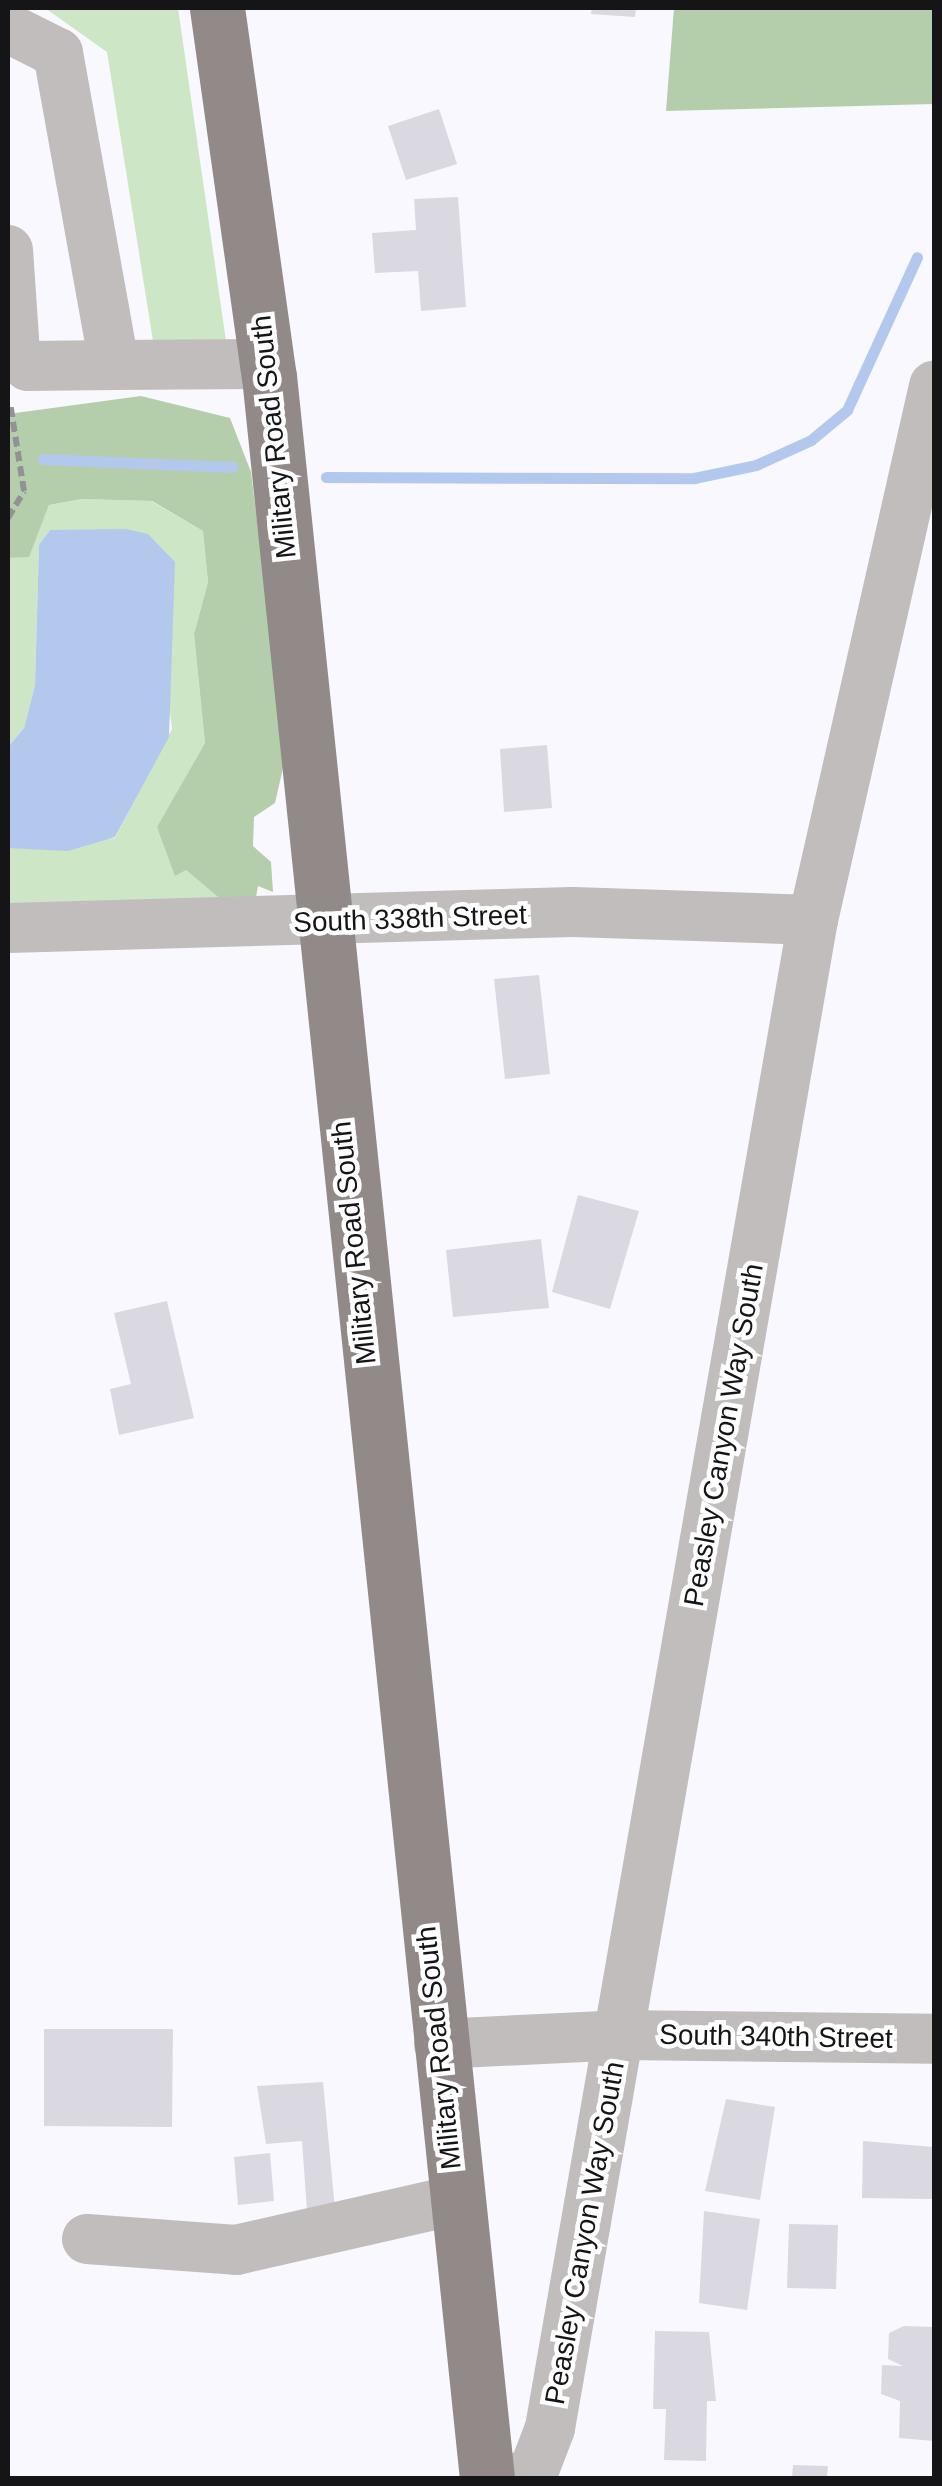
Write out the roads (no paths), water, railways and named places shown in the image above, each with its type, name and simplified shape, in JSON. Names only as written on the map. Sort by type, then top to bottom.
[{"type":"main road","name":"Military Road South","points":[[217,8],[268,364],[321,924],[487,2478]]},
{"type":"street","points":[[8,28],[58,54],[114,364]]},
{"type":"street","points":[[8,250],[16,352],[28,366],[268,364]]},
{"type":"street","name":"Peasley Canyon Way South","points":[[519,2478],[547,2440],[813,920],[930,412]]},
{"type":"street","name":"South 338th Street","points":[[8,928],[321,924],[573,912],[813,920]]},
{"type":"street","name":"South 340th Street","points":[[438,2044],[620,2035],[934,2039]]},
{"type":"street","points":[[87,2239],[236,2250],[382,2224],[456,2200]]},
{"type":"water","points":[[126,529],[148,534],[175,562],[169,737],[115,837],[68,851],[8,848],[8,747],[24,728],[35,685],[39,545],[50,530]]},
{"type":"waterway","points":[[326,477],[694,478],[756,465],[811,440],[847,410],[917,257]]},
{"type":"waterway","points":[[43,459],[233,467]]}]
